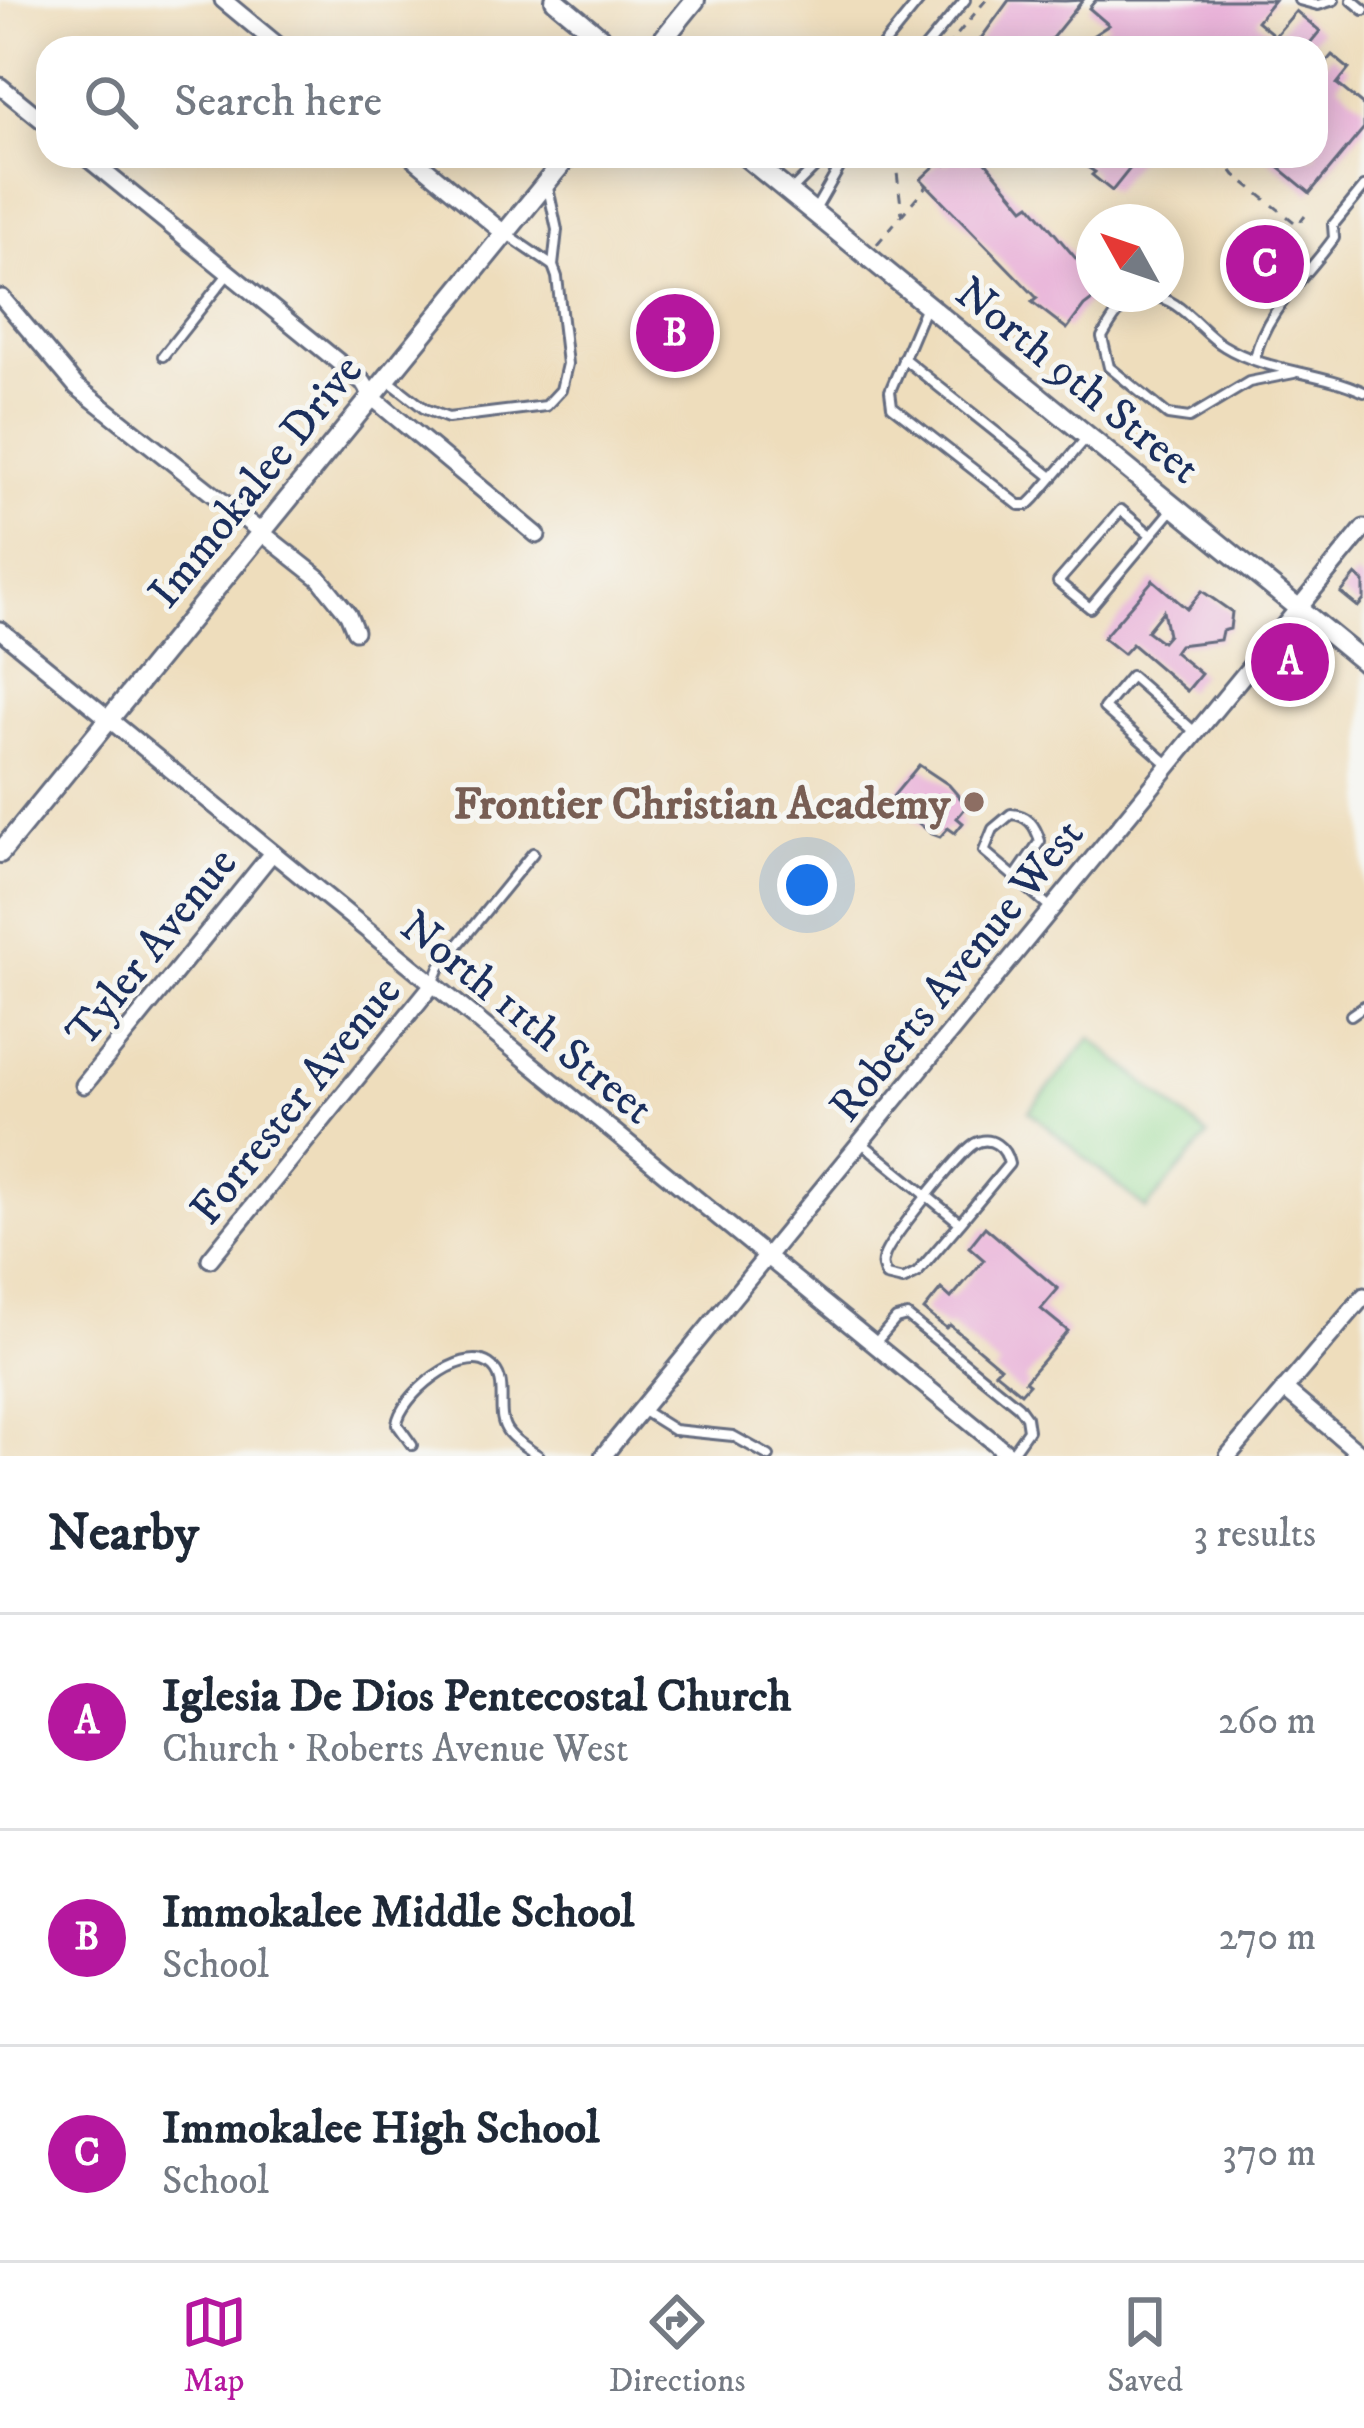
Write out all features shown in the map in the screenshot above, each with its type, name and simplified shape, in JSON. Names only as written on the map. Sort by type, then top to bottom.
[{"type":"street","points":[[223,0],[266,36]]},
{"type":"street","points":[[555,0],[598,36]]},
{"type":"street","points":[[666,36],[694,0]]},
{"type":"street","points":[[0,86],[36,115]]},
{"type":"street","points":[[100,168],[363,382],[373,398],[537,535]]},
{"type":"street","points":[[426,168],[505,233]]},
{"type":"street","name":"Immokalee Drive","points":[[0,853],[558,168]]},
{"type":"street","name":"North 9th Street","points":[[760,168],[1364,662]]},
{"type":"street","points":[[2,298],[76,386],[333,591],[355,631]]},
{"type":"street","name":"Roberts Avenue West","points":[[603,1456],[1364,528]]},
{"type":"street","name":"North 11th Street","points":[[0,630],[1010,1456]]},
{"type":"street","name":"Tyler Avenue","points":[[84,1085],[272,853]]},
{"type":"street","name":"Forrester Avenue","points":[[210,1259],[433,984]]},
{"type":"street","points":[[1228,1456],[1364,1296]]},
{"type":"street","points":[[1284,1389],[1363,1456]]},
{"type":"lane","points":[[891,36],[920,0]]},
{"type":"lane","points":[[935,36],[965,0]]},
{"type":"lane","points":[[1299,0],[1318,5],[1334,0]]},
{"type":"lane","points":[[1352,0],[1364,10]]},
{"type":"lane","points":[[790,192],[814,168]]},
{"type":"lane","points":[[814,212],[839,168]]},
{"type":"lane","points":[[388,380],[417,404],[448,418],[546,406],[561,390],[567,364],[553,266],[557,230],[547,182]]},
{"type":"lane","points":[[1255,358],[1264,326],[1324,253],[1334,238],[1333,225],[1364,187]]},
{"type":"lane","points":[[505,233],[553,266]]},
{"type":"lane","points":[[163,356],[229,273]]},
{"type":"lane","points":[[1294,373],[1249,382],[1189,418],[1168,416],[1109,367],[1102,337],[1119,307],[1151,296],[1171,302],[1225,347],[1294,373],[1339,380],[1364,392]]},
{"type":"lane","points":[[927,304],[890,391],[892,406],[1019,505],[1028,505],[1088,436]]},
{"type":"lane","points":[[903,358],[1052,478]]},
{"type":"lane","points":[[1151,535],[1120,510],[1058,582],[1090,608],[1174,508]]},
{"type":"lane","points":[[1169,765],[1104,708],[1131,676],[1195,732]]},
{"type":"lane","points":[[1015,878],[1040,841],[1036,826],[1022,814],[1011,814],[993,829],[984,851],[1015,878],[1051,908]]},
{"type":"lane","points":[[433,984],[440,967],[533,853]]},
{"type":"lane","points":[[1351,1015],[1364,1006]]},
{"type":"lane","points":[[860,1141],[960,1223]]},
{"type":"lane","points":[[996,1143],[1009,1164],[960,1223],[916,1273],[903,1280],[886,1276],[884,1255],[928,1197],[971,1146],[996,1143]]},
{"type":"lane","points":[[875,1343],[896,1319],[907,1316],[1018,1406],[1027,1417],[1028,1430],[1010,1456]]},
{"type":"lane","points":[[412,1445],[397,1424],[398,1414],[452,1365],[477,1360],[490,1364],[498,1375],[500,1415],[507,1432],[538,1456]]},
{"type":"lane","points":[[641,1409],[674,1430],[733,1436],[769,1456]]},
{"type":"path","points":[[956,36],[986,0]]},
{"type":"path","points":[[897,168],[902,214]]},
{"type":"path","points":[[1231,168],[1235,176],[1298,225],[1305,216]]},
{"type":"path","points":[[872,250],[927,185]]},
{"type":"path","points":[[900,195],[919,194]]},
{"type":"green space","points":[[1091,1038],[1208,1136],[1146,1209],[1029,1111]]},
{"type":"building","points":[[1009,0],[1083,0],[1054,36],[983,36]]},
{"type":"building","points":[[1096,0],[1274,0],[1257,21],[1275,36],[1092,36],[1109,25],[1089,8]]},
{"type":"building","points":[[1296,11],[1320,31],[1316,36],[1275,36]]},
{"type":"building","points":[[1332,55],[1349,69],[1337,84],[1364,106],[1364,128],[1310,193],[1280,168],[1328,168],[1328,60]]},
{"type":"building","points":[[933,168],[991,168],[1024,208],[1030,204],[1076,259],[1080,312],[1067,329],[1032,302],[1037,298],[921,179]]},
{"type":"building","points":[[1089,168],[1130,168],[1112,191],[1092,175],[1095,172]]},
{"type":"building","points":[[1356,575],[1364,582],[1364,600],[1358,607],[1341,593]]},
{"type":"building","points":[[1153,580],[1187,609],[1202,591],[1232,612],[1230,629],[1222,631],[1220,640],[1179,645],[1174,652],[1201,674],[1187,691],[1132,644],[1123,654],[1103,638]],"holes":[[[1163,611],[1168,635],[1162,642],[1147,631]]]},
{"type":"building","name":"Frontier Christian Academy","points":[[919,765],[949,785],[967,806],[957,818],[963,823],[955,833],[948,828],[940,837],[932,834],[890,800]]},
{"type":"building","points":[[985,1227],[1058,1289],[1041,1309],[1068,1331],[1025,1381],[1029,1384],[1021,1393],[995,1372],[1000,1367],[950,1325],[946,1328],[924,1310],[941,1289],[951,1298],[984,1260],[969,1247]]},
{"type":"place","name":"Immokalee High School","points":[[1265,264]]},
{"type":"place","name":"Immokalee Middle School","points":[[675,333]]},
{"type":"place","name":"Iglesia De Dios Pentecostal Church","points":[[1290,662]]},
{"type":"place","name":"Frontier Christian Academy","points":[[974,802]]}]
